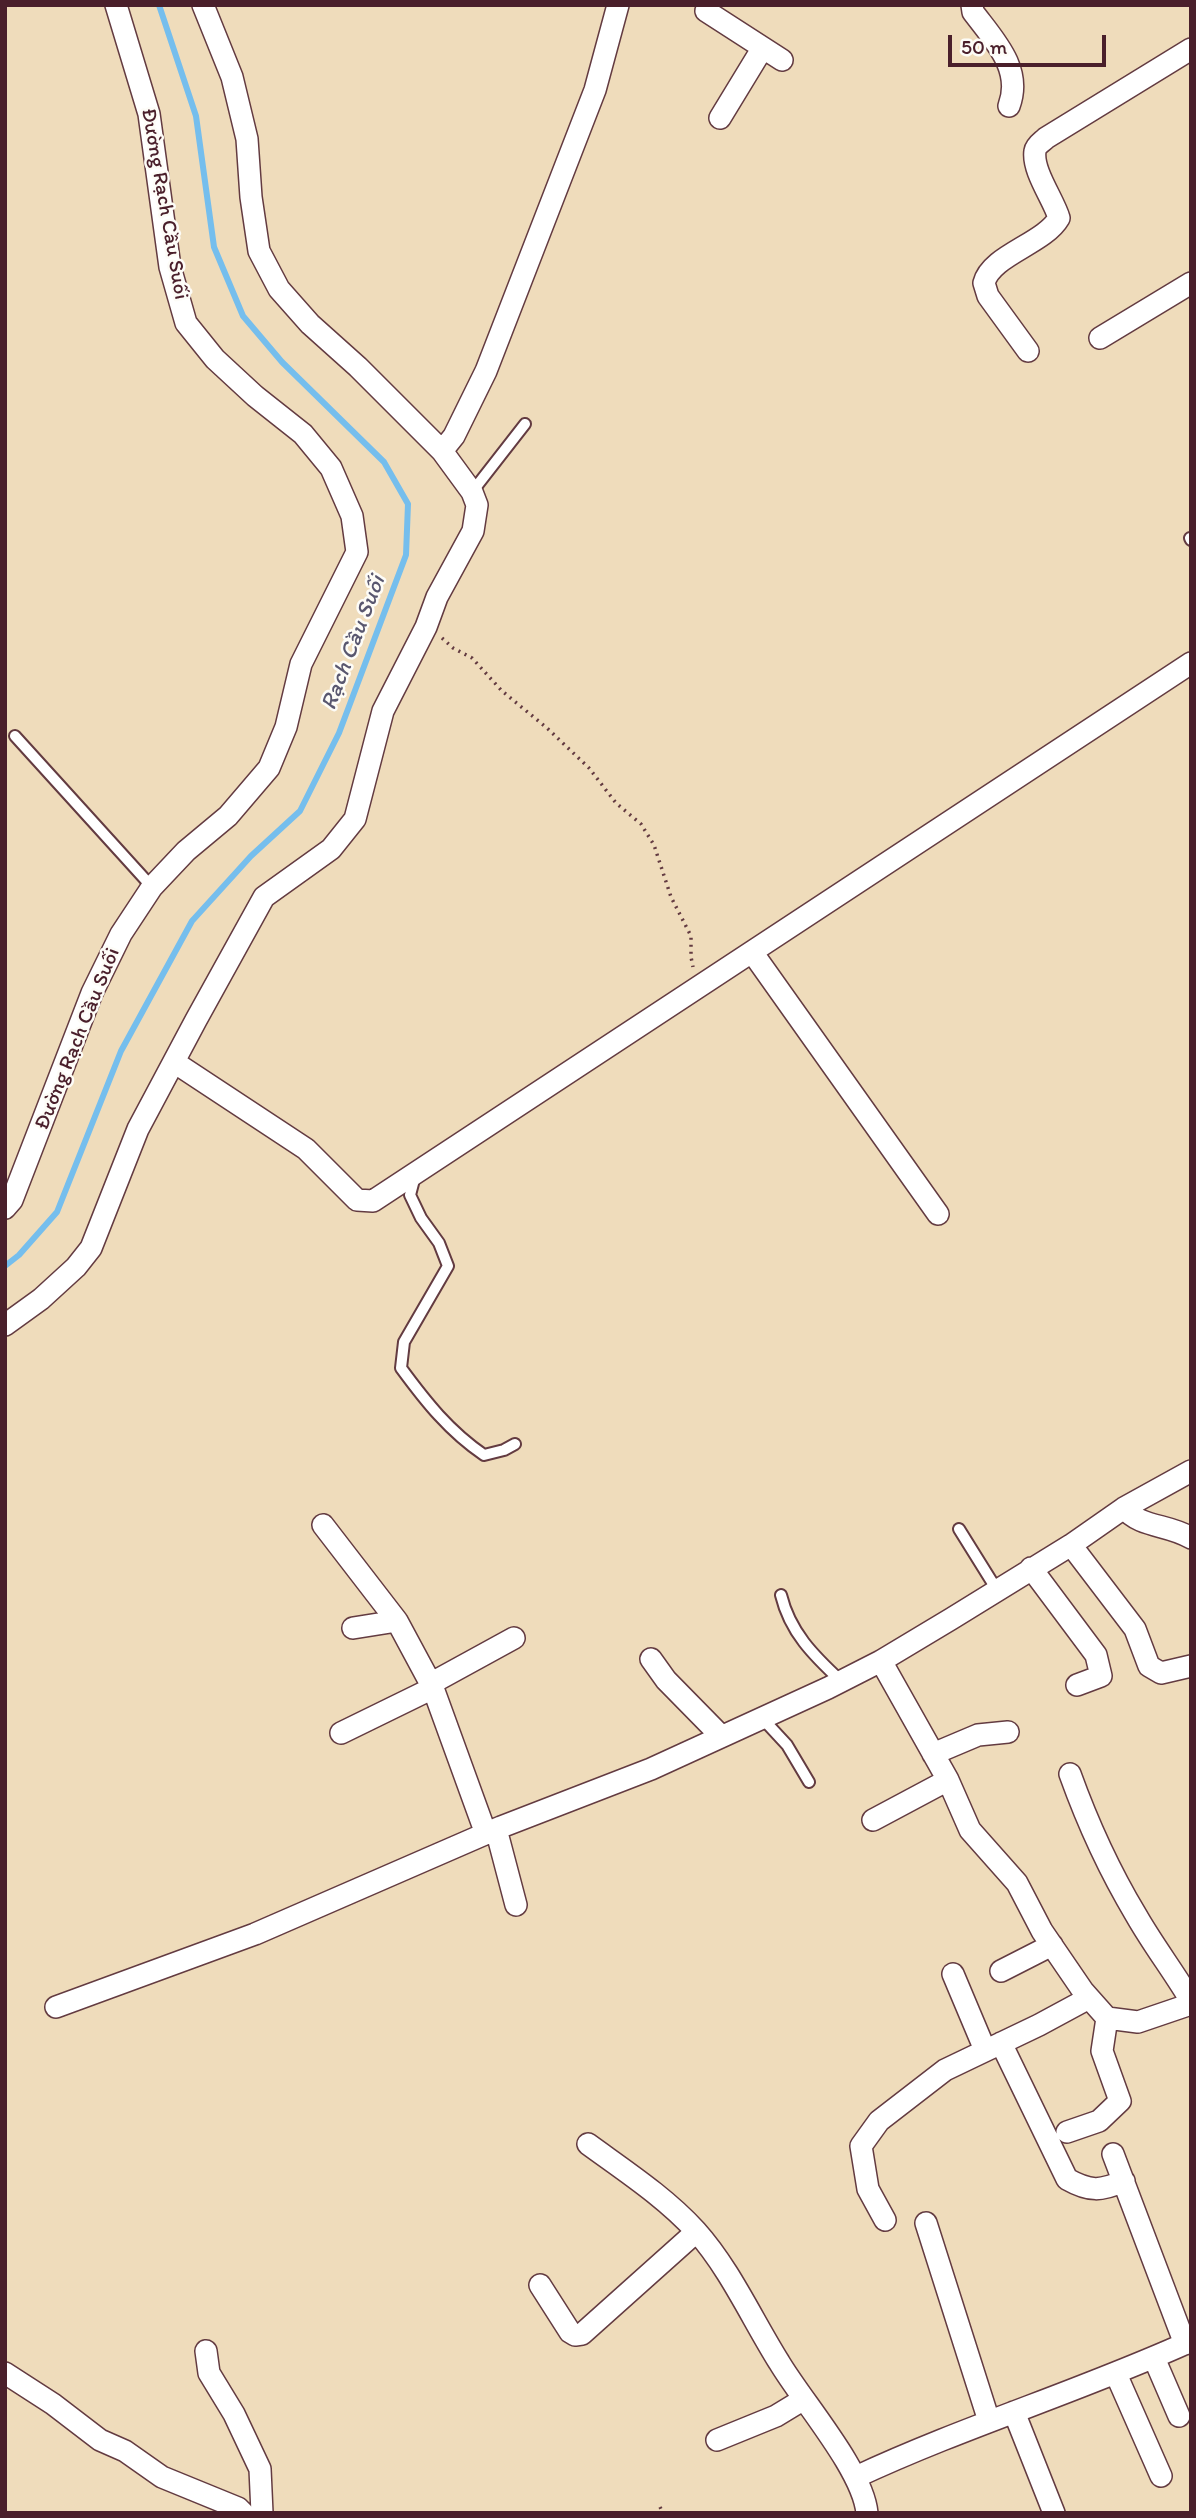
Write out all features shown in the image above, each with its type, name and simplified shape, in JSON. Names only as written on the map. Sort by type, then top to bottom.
[{"type":"street","name":"Đường Rạch Cầu Suối","points":[[5,1208],[12,1200],[92,993],[121,934],[152,887],[186,851],[228,816],[269,768],[286,727],[301,664],[357,552],[352,516],[331,468],[303,434],[255,396],[215,359],[186,323],[170,267],[149,114],[116,5]]},
{"type":"street","points":[[5,1325],[41,1299],[76,1267],[91,1248],[138,1129],[264,897],[331,849],[355,819],[383,711],[427,625],[437,597],[472,531],[477,505],[472,492],[442,451],[358,367],[310,324],[279,289],[259,251],[251,197],[247,139],[232,77],[203,5]]},
{"type":"street","points":[[442,451],[454,436],[486,371],[595,90],[618,5]]},
{"type":"street","points":[[972,5],[973,12],[1001,49],[1013,76],[1014,92],[1009,106]]},
{"type":"street","points":[[718,12],[762,49],[782,60]]},
{"type":"street","points":[[720,118],[762,49]]},
{"type":"street","points":[[1028,351],[988,296],[984,283],[989,271],[1048,231],[1059,218],[1041,177],[1035,151],[1037,146],[1046,138],[1189,53]]},
{"type":"street","points":[[1100,338],[1191,284]]},
{"type":"street","points":[[173,1062],[306,1149],[357,1200],[373,1201],[1191,663]]},
{"type":"street","points":[[752,952],[938,1214]]},
{"type":"street","points":[[56,2007],[255,1934],[491,1831],[650,1769],[841,1681],[881,1661],[1071,1545],[1124,1508],[1191,1471]]},
{"type":"street","points":[[1124,1508],[1133,1520],[1170,1529],[1191,1538]]},
{"type":"street","points":[[323,1525],[397,1621],[432,1686],[491,1831],[516,1905]]},
{"type":"street","points":[[1071,1545],[1135,1629],[1149,1666],[1161,1673],[1191,1666]]},
{"type":"street","points":[[1031,1568],[1096,1655],[1101,1676],[1077,1685]]},
{"type":"street","points":[[352,1628],[397,1621]]},
{"type":"street","points":[[341,1733],[432,1686],[514,1638]]},
{"type":"street","points":[[650,1659],[666,1680],[721,1737]]},
{"type":"street","points":[[881,1661],[947,1780],[970,1830],[1017,1883],[1052,1945],[1089,1998],[1107,2018],[1138,2022],[1191,2003],[1136,1916],[1108,1865],[1086,1818],[1070,1774]]},
{"type":"street","points":[[933,1754],[978,1735],[1008,1732]]},
{"type":"street","points":[[873,1821],[947,1780]]},
{"type":"street","points":[[1001,1971],[1052,1945]]},
{"type":"street","points":[[953,1974],[1067,2179],[1082,2187],[1104,2189],[1124,2180]]},
{"type":"street","points":[[885,2220],[868,2189],[861,2146],[879,2122],[944,2070],[1089,1998]]},
{"type":"street","points":[[1068,2132],[1099,2122],[1120,2101],[1102,2051],[1107,2018]]},
{"type":"street","points":[[588,2144],[663,2201],[696,2232],[717,2260],[856,2477],[867,2513]]},
{"type":"street","points":[[856,2477],[914,2450],[1116,2374],[1188,2342],[1113,2154]]},
{"type":"street","points":[[926,2223],[983,2423]]},
{"type":"street","points":[[540,2285],[570,2332],[575,2335],[582,2333],[696,2232]]},
{"type":"street","points":[[206,2351],[209,2373],[260,2469],[262,2513]]},
{"type":"street","points":[[1154,2358],[1179,2416]]},
{"type":"street","points":[[1116,2374],[1161,2476]]},
{"type":"street","points":[[10,2378],[100,2440],[125,2451],[162,2477],[238,2508],[243,2513]]},
{"type":"street","points":[[717,2440],[776,2416],[804,2399]]},
{"type":"street","points":[[1014,2412],[1054,2513]]},
{"type":"lane","points":[[472,492],[525,424]]},
{"type":"lane","points":[[15,736],[152,887]]},
{"type":"lane","points":[[416,1174],[410,1195],[421,1218],[439,1243],[448,1266],[404,1342],[401,1367],[421,1395],[459,1437],[484,1455],[515,1444]]},
{"type":"lane","points":[[959,1529],[997,1590]]},
{"type":"lane","points":[[781,1595],[785,1612],[795,1633],[813,1655],[841,1681]]},
{"type":"lane","points":[[762,1717],[787,1745],[809,1782]]},
{"type":"path","points":[[427,625],[450,646],[472,658],[502,691],[547,728],[589,768],[616,803],[641,824],[654,845],[671,897],[691,936],[691,957],[701,985]]},
{"type":"path","points":[[660,2507],[663,2513]]},
{"type":"waterway","name":"Rạch Cầu Suối","points":[[5,1266],[19,1255],[57,1212],[121,1051],[192,921],[251,856],[300,811],[339,733],[406,555],[408,504],[384,462],[282,362],[243,316],[214,247],[196,116],[159,5]]}]
